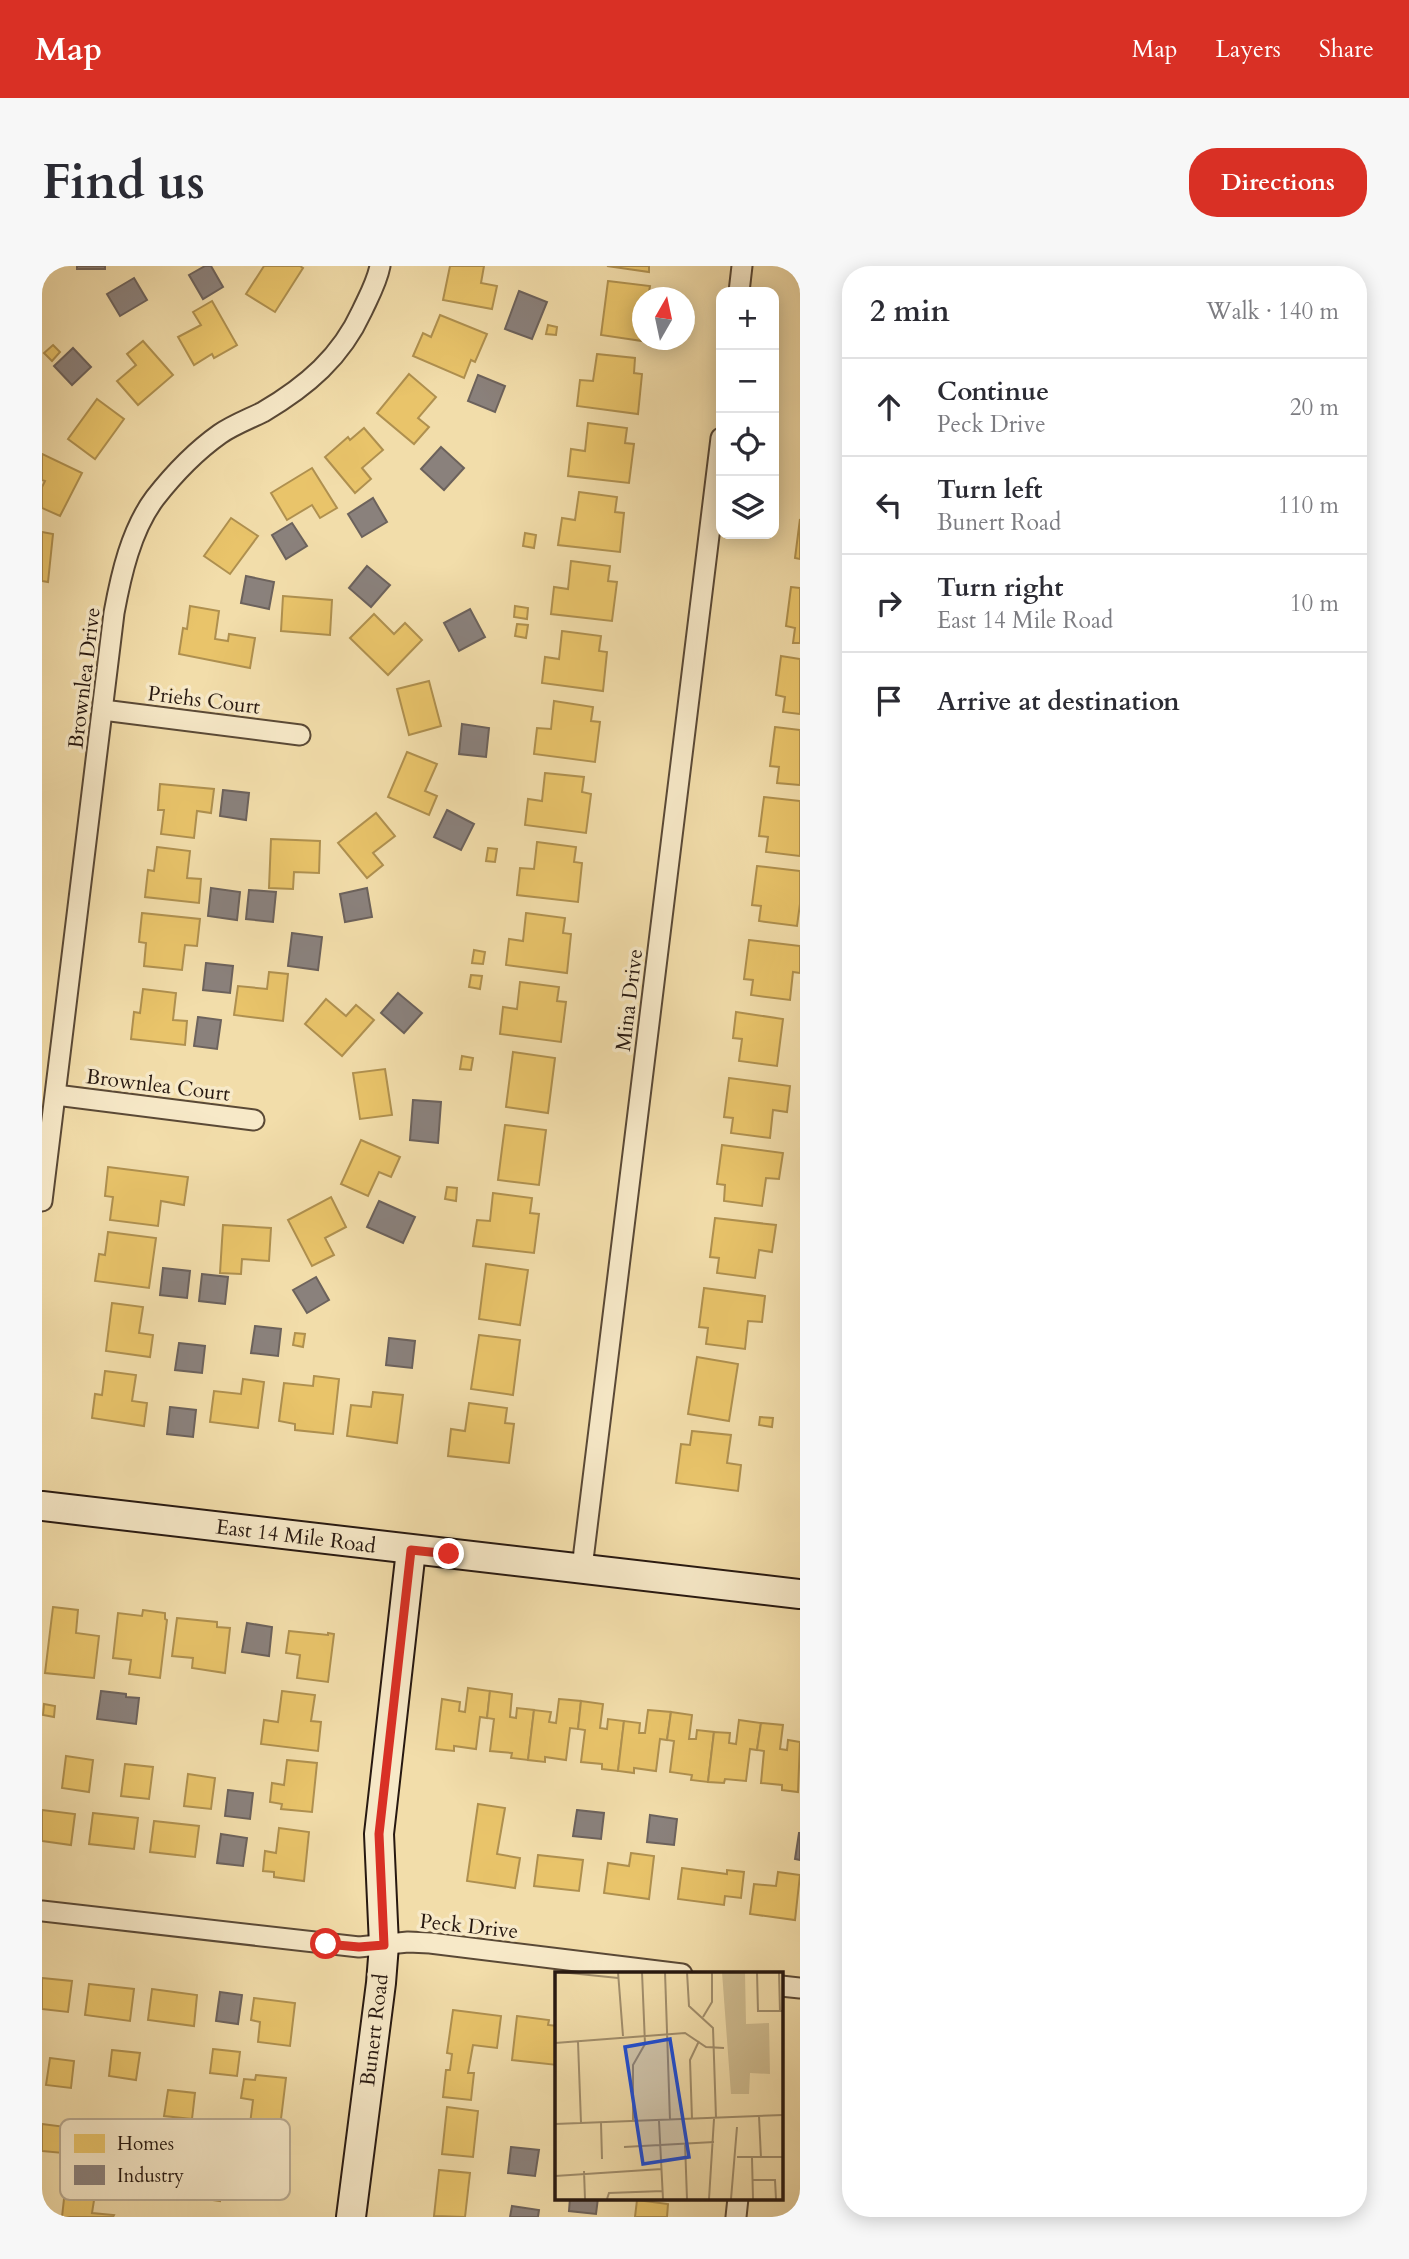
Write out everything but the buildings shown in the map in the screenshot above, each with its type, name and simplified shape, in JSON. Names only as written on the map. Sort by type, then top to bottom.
[{"type":"main road","name":"East 14 Mile Road","points":[[42,1506],[800,1594]]},
{"type":"main road","name":"Bunert Road","points":[[351,2217],[384,1945],[379,1834],[411,1550]]},
{"type":"street","name":"Brownlea Drive","points":[[42,1201],[119,582],[140,524],[154,499],[184,464],[220,434],[264,411],[306,384],[339,351],[359,317],[380,266]]},
{"type":"street","points":[[740,287],[742,266]]},
{"type":"street","name":"Mina Drive","points":[[582,1568],[716,476]]},
{"type":"street","name":"Priehs Court","points":[[103,710],[300,735]]},
{"type":"street","name":"Brownlea Court","points":[[56,1095],[254,1119]]},
{"type":"street","name":"Peck Drive","points":[[42,1911],[359,1947],[408,1942],[430,1943],[666,1972]]},
{"type":"street","points":[[782,1986],[800,1988]]},
{"type":"route","points":[[326,1944],[359,1947],[384,1945],[379,1834],[411,1550],[449,1554]]}]
